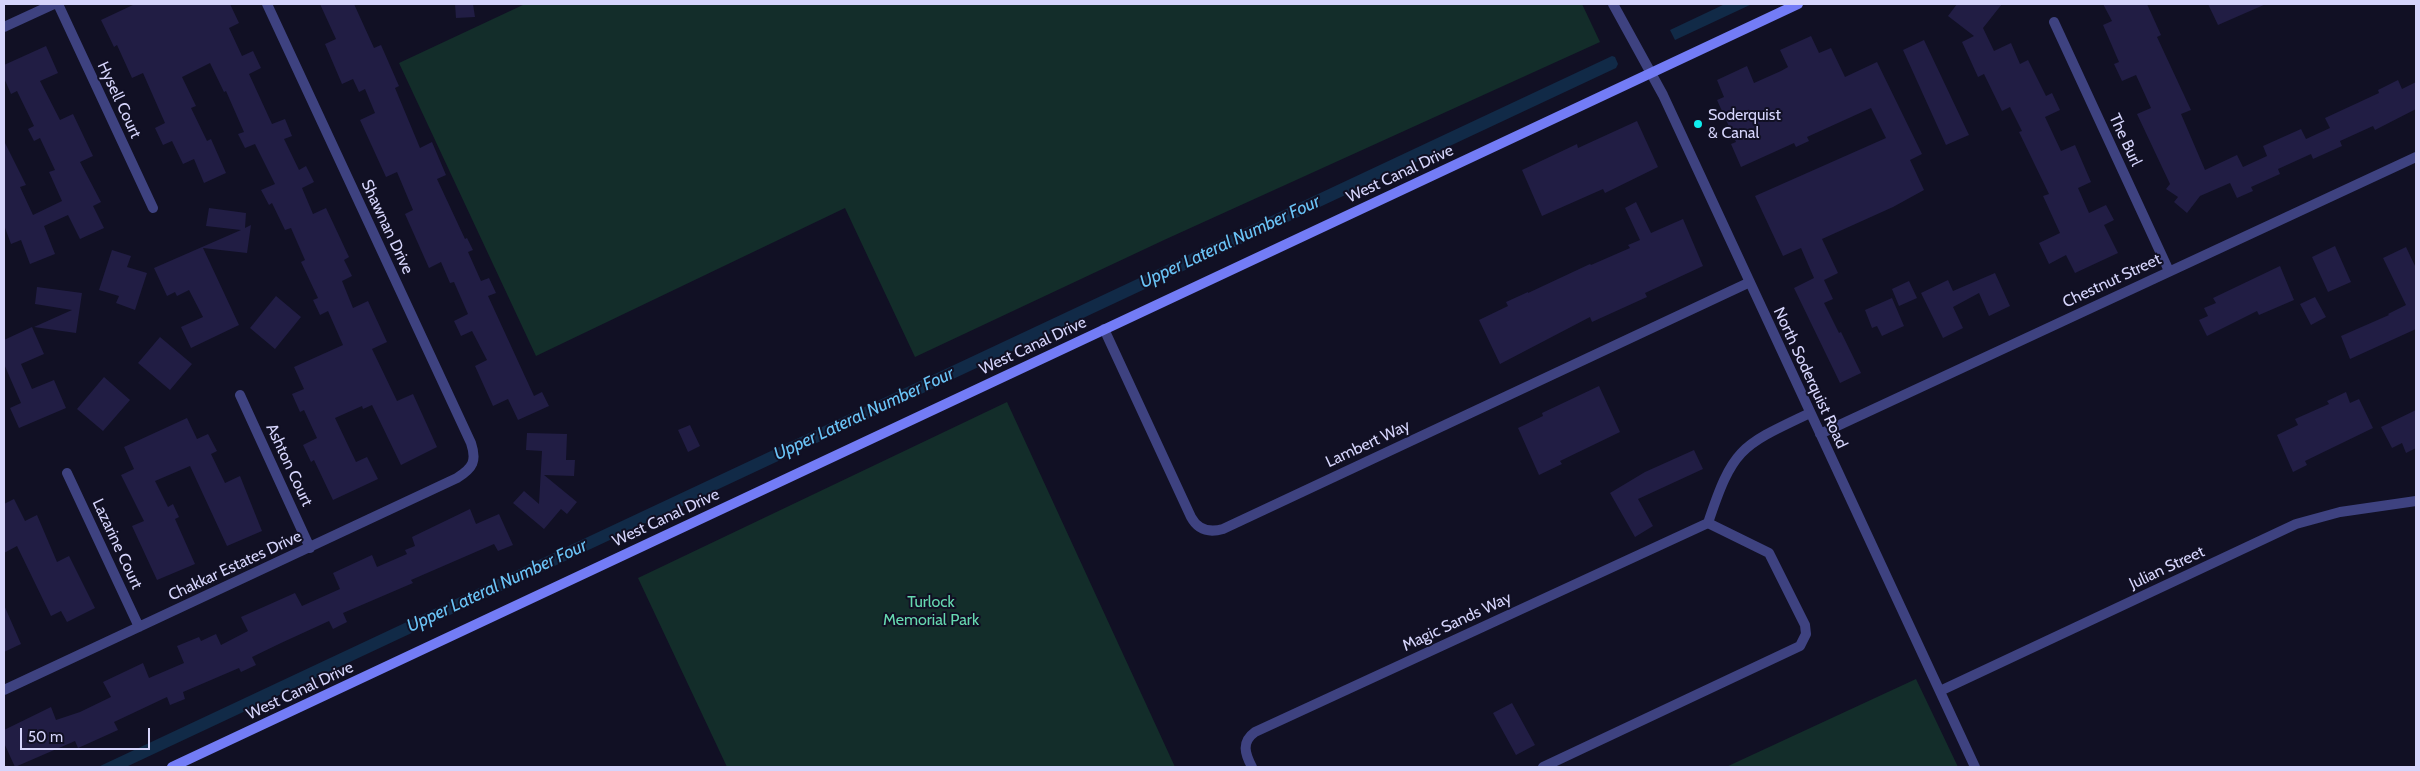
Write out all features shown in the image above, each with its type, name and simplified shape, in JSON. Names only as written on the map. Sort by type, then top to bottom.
[{"type":"street","points":[[4,27],[54,4]]},
{"type":"street","name":"Hysell Court","points":[[58,4],[153,208]]},
{"type":"street","name":"Shawnan Drive","points":[[267,4],[471,443],[474,463]]},
{"type":"street","name":"North Soderquist Road","points":[[1613,4],[1652,73],[1748,283],[1975,767]]},
{"type":"street","name":"West Canal Drive","points":[[172,767],[1798,4]]},
{"type":"street","name":"The Burl","points":[[2054,22],[2169,271]]},
{"type":"street","name":"Chestnut Street","points":[[1820,434],[2416,157]]},
{"type":"street","name":"Lambert Way","points":[[1104,329],[1190,517],[1199,528],[1212,531],[1223,528],[1748,283]]},
{"type":"street","name":"Ashton Court","points":[[240,395],[310,548]]},
{"type":"street","points":[[1542,767],[1800,646],[1806,634],[1805,625],[1769,553],[1708,523],[1725,474],[1743,449],[1764,435],[1810,413]]},
{"type":"street","name":"Chakkar Estates Drive","points":[[4,690],[457,478],[468,471],[474,463]]},
{"type":"street","name":"Lazarine Court","points":[[67,473],[139,628]]},
{"type":"street","name":"Julian Street","points":[[1940,691],[2296,524],[2340,512],[2416,501]]},
{"type":"street","name":"Magic Sands Way","points":[[1252,767],[1246,756],[1245,746],[1248,738],[1255,732],[1708,523]]},
{"type":"green space","points":[[525,4],[1582,4],[1600,42],[1164,240],[915,357],[845,208],[536,356],[399,63]]},
{"type":"green space","name":"Turlock Memorial Park","points":[[1007,402],[1175,767],[727,767],[638,578]]},
{"type":"green space","points":[[1916,679],[1958,767],[1726,767]]},
{"type":"water","points":[[1725,4],[1752,4],[1675,40],[1670,30]]},
{"type":"water","name":"Upper Lateral Number Four","points":[[1612,56],[1615,57],[1618,64],[1616,68],[126,767],[98,767]]},
{"type":"building","points":[[135,4],[230,4],[239,23],[229,28],[242,56],[253,51],[261,68],[249,74],[272,124],[285,119],[292,136],[284,139],[299,170],[306,166],[314,182],[302,188],[313,214],[326,208],[349,257],[344,260],[352,276],[342,281],[353,308],[368,301],[387,342],[372,349],[397,401],[413,394],[437,447],[401,465],[372,405],[363,409],[362,406],[335,418],[356,462],[367,457],[378,479],[333,500],[314,460],[311,462],[303,445],[317,438],[304,410],[300,412],[292,394],[304,389],[294,367],[343,345],[328,311],[320,315],[313,300],[318,298],[301,262],[305,260],[291,228],[285,230],[272,203],[269,205],[261,190],[275,184],[255,144],[245,148],[238,134],[244,132],[226,91],[224,92],[210,63],[182,77],[196,106],[191,108],[207,141],[211,139],[226,173],[204,183],[194,159],[183,164],[172,141],[163,145],[155,128],[165,123],[143,73],[132,78],[117,45],[114,47],[101,20]]},
{"type":"building","points":[[320,4],[354,4],[374,48],[381,45],[399,86],[395,88],[420,148],[432,142],[446,175],[437,179],[465,239],[467,238],[473,250],[468,252],[481,281],[489,278],[496,293],[488,296],[534,396],[542,392],[549,406],[518,420],[508,399],[493,406],[475,366],[487,360],[472,331],[461,336],[454,321],[468,314],[454,282],[450,283],[441,262],[429,268],[405,214],[413,210],[397,172],[386,177],[360,120],[375,113],[365,89],[359,92],[353,79],[342,84],[325,44],[336,39]]},
{"type":"building","points":[[455,4],[473,4],[475,17],[456,18]]},
{"type":"building","points":[[1957,4],[2002,4],[1983,28],[1994,51],[2011,43],[2020,64],[2028,60],[2046,96],[2052,93],[2060,110],[2045,117],[2061,151],[2075,145],[2091,182],[2078,188],[2089,213],[2106,205],[2114,220],[2104,225],[2118,253],[2075,273],[2066,255],[2049,264],[2039,243],[2060,233],[2043,196],[2049,194],[2019,132],[2022,131],[2010,107],[2002,111],[1984,74],[1978,77],[1962,42],[1974,36],[1948,16]]},
{"type":"building","points":[[2103,4],[2147,4],[2161,35],[2157,37],[2191,110],[2181,114],[2205,170],[2237,155],[2243,167],[2267,156],[2263,146],[2301,129],[2306,139],[2330,128],[2325,118],[2379,93],[2378,90],[2398,80],[2402,89],[2416,82],[2416,109],[2375,130],[2373,126],[2340,141],[2342,146],[2313,159],[2311,154],[2278,169],[2280,174],[2251,187],[2253,191],[2237,198],[2230,183],[2200,196],[2187,213],[2174,202],[2178,197],[2166,189],[2170,184],[2137,114],[2151,108],[2136,75],[2122,81],[2114,64],[2119,62],[2103,25],[2112,21]]},
{"type":"building","points":[[2208,4],[2266,4],[2218,25]]},
{"type":"building","points":[[1811,36],[1819,53],[1831,48],[1845,77],[1877,62],[1922,154],[1910,160],[1924,190],[1893,207],[1822,239],[1838,273],[1824,280],[1833,299],[1824,303],[1861,373],[1840,383],[1794,288],[1814,278],[1801,248],[1783,256],[1755,196],[1886,138],[1871,108],[1807,137],[1809,141],[1796,147],[1794,143],[1741,167],[1731,144],[1736,142],[1717,100],[1724,97],[1717,80],[1747,66],[1754,83],[1781,71],[1788,67],[1780,50]]},
{"type":"building","points":[[1924,40],[1969,135],[1946,145],[1903,50]]},
{"type":"building","points":[[46,46],[58,73],[40,81],[60,120],[73,114],[93,156],[80,162],[101,202],[93,206],[104,228],[80,239],[68,215],[44,226],[55,254],[30,264],[21,240],[11,244],[4,225],[4,141],[26,185],[20,187],[33,215],[62,201],[49,172],[55,170],[40,138],[34,141],[28,129],[34,126],[17,91],[11,94],[4,78],[4,65]]},
{"type":"building","points":[[1637,121],[1658,167],[1605,193],[1603,189],[1542,216],[1522,170],[1577,144],[1578,148]]},
{"type":"building","points":[[1636,202],[1651,233],[1683,219],[1703,266],[1645,293],[1647,297],[1592,322],[1590,317],[1500,364],[1479,320],[1508,306],[1506,302],[1630,248],[1628,245],[1640,240],[1625,208]]},
{"type":"building","points":[[209,208],[246,213],[245,228],[251,225],[247,253],[203,248],[239,325],[191,348],[181,327],[203,317],[189,290],[177,296],[175,292],[167,296],[154,268],[241,230],[206,226]]},
{"type":"building","points":[[2335,246],[2351,282],[2328,292],[2312,257]]},
{"type":"building","points":[[2406,247],[2416,268],[2416,329],[2350,359],[2341,336],[2389,315],[2406,305],[2383,258]]},
{"type":"building","points":[[112,250],[131,256],[127,267],[147,273],[135,310],[116,303],[119,296],[99,290]]},
{"type":"building","points":[[2280,266],[2294,300],[2259,315],[2257,311],[2207,336],[2199,320],[2208,316],[2204,308],[2216,303],[2213,298]]},
{"type":"building","points":[[1995,273],[2010,306],[1989,316],[1979,293],[1953,307],[1963,328],[1943,338],[1921,293],[1948,280],[1953,291]]},
{"type":"building","points":[[1909,281],[1917,298],[1899,306],[1892,289]]},
{"type":"building","points":[[37,287],[82,293],[76,333],[34,327],[72,310],[35,304]]},
{"type":"building","points":[[276,296],[301,317],[275,349],[250,328]]},
{"type":"building","points":[[2315,297],[2326,317],[2311,325],[2300,304]]},
{"type":"building","points":[[1892,298],[1904,326],[1882,336],[1877,326],[1872,328],[1865,310]]},
{"type":"building","points":[[32,327],[44,354],[21,364],[32,389],[54,380],[66,408],[19,428],[10,408],[21,403],[4,364],[4,340]]},
{"type":"building","points":[[160,337],[192,364],[170,390],[138,363]]},
{"type":"building","points":[[104,377],[130,400],[103,431],[77,409]]},
{"type":"building","points":[[1599,386],[1620,432],[1560,461],[1562,464],[1539,475],[1518,428],[1543,416],[1542,413]]},
{"type":"building","points":[[2346,392],[2350,403],[2359,399],[2373,428],[2305,461],[2307,465],[2293,472],[2277,435],[2298,425],[2295,419],[2329,404],[2327,401]]},
{"type":"building","points":[[2416,410],[2416,448],[2406,453],[2402,443],[2392,448],[2381,427]]},
{"type":"building","points":[[187,418],[197,439],[208,434],[217,451],[211,454],[225,483],[240,476],[262,531],[227,546],[190,466],[155,481],[168,507],[173,504],[179,517],[175,519],[195,564],[157,580],[132,526],[144,521],[121,475],[134,469],[124,447]]},
{"type":"building","points":[[690,425],[700,446],[688,452],[678,430]]},
{"type":"building","points":[[527,433],[567,434],[566,460],[575,460],[574,476],[544,475],[577,502],[567,514],[561,509],[544,529],[513,503],[524,491],[539,504],[542,451],[526,450]]},
{"type":"building","points":[[1694,450],[1703,469],[1638,499],[1653,526],[1635,537],[1610,493],[1645,472]]},
{"type":"building","points":[[14,499],[25,521],[37,515],[57,562],[69,556],[95,608],[67,622],[61,611],[51,616],[17,546],[4,553],[4,504]]},
{"type":"building","points":[[470,509],[476,524],[499,514],[513,545],[498,551],[494,544],[411,580],[413,583],[343,613],[347,622],[333,629],[329,621],[281,643],[252,657],[256,665],[241,672],[239,668],[183,692],[185,699],[170,705],[167,697],[114,722],[118,730],[78,748],[75,741],[15,767],[4,743],[4,730],[51,707],[56,720],[80,712],[111,697],[103,682],[143,663],[149,678],[184,663],[177,646],[199,637],[201,641],[216,634],[221,645],[248,631],[241,617],[295,593],[302,606],[340,589],[333,573],[372,555],[377,567],[407,554],[405,550],[415,546],[412,537]]},
{"type":"building","points":[[4,605],[21,644],[4,652]]},
{"type":"building","points":[[1512,703],[1535,745],[1516,755],[1493,713]]},
{"type":"place","name":"Soderquist & Canal","points":[[1698,124]]}]
